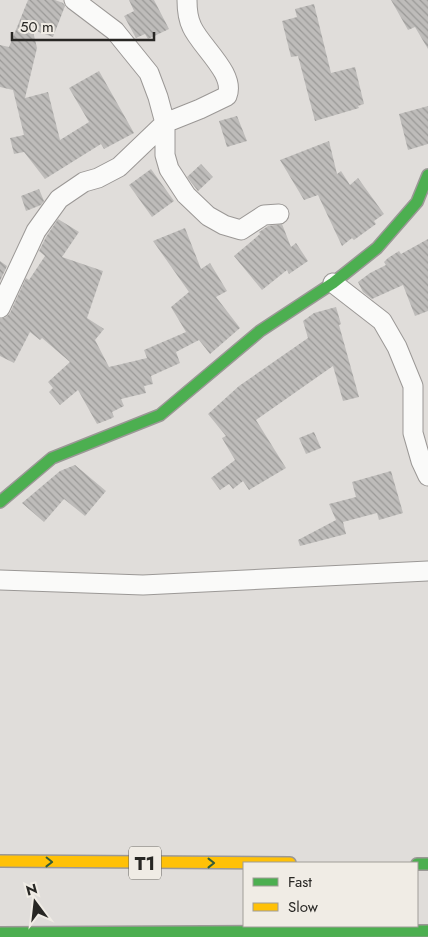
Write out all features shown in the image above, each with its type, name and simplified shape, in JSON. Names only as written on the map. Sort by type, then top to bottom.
[{"type":"main road","points":[[0,502],[52,458],[160,415],[260,331],[333,283],[377,248],[417,202],[428,175]]},
{"type":"main road","name":"T1","points":[[0,861],[243,863]]},
{"type":"main road","points":[[0,933],[98,935],[428,931]]},
{"type":"street","points":[[74,0],[115,31],[149,73],[165,123],[166,155],[169,169],[186,195],[208,216],[224,225],[241,230],[264,216],[280,214]]},
{"type":"street","points":[[0,308],[36,231],[59,199],[84,182],[98,178],[119,167],[165,123],[227,96],[229,89],[226,76],[192,28],[187,11],[187,0]]},
{"type":"street","points":[[333,283],[382,321],[397,347],[413,386],[413,433],[421,461],[428,476]]},
{"type":"street","points":[[0,580],[143,585],[428,571]]},
{"type":"building","points":[[28,0],[55,0],[63,3],[65,6],[53,37],[36,31],[31,23],[37,48],[25,98],[48,92],[60,140],[89,122],[69,88],[99,71],[134,133],[104,149],[101,144],[45,179],[24,152],[14,154],[10,138],[24,135],[13,90],[0,87],[0,45],[9,47]]},
{"type":"building","points":[[129,0],[154,0],[169,29],[148,39],[145,34],[136,38],[124,16],[134,11]]},
{"type":"building","points":[[391,0],[428,0],[428,49],[415,27],[408,30]]},
{"type":"building","points":[[314,4],[331,73],[355,67],[364,104],[358,106],[359,108],[315,121],[298,56],[291,57],[282,21],[297,17],[295,9]]},
{"type":"building","points":[[428,106],[428,144],[408,150],[399,114]]},
{"type":"building","points":[[237,116],[247,141],[227,147],[219,121]]},
{"type":"building","points":[[329,141],[337,174],[341,171],[350,185],[358,178],[384,214],[374,221],[376,224],[342,246],[318,195],[304,200],[280,160]]},
{"type":"building","points":[[201,164],[213,177],[198,191],[187,177]]},
{"type":"building","points":[[151,169],[174,201],[152,217],[129,185]]},
{"type":"building","points":[[39,189],[44,201],[41,205],[26,211],[21,196]]},
{"type":"building","points":[[58,219],[79,232],[62,257],[103,271],[87,318],[104,329],[95,340],[109,367],[147,358],[144,350],[186,332],[171,307],[189,292],[153,241],[185,228],[201,269],[210,263],[227,291],[216,297],[240,328],[210,354],[199,340],[176,352],[180,363],[151,376],[153,384],[144,386],[146,393],[121,399],[124,406],[112,412],[114,417],[110,419],[97,424],[78,390],[60,405],[49,392],[53,388],[48,382],[70,362],[42,338],[40,340],[30,332],[14,363],[0,356],[0,319],[10,313],[26,278],[29,280],[45,256],[39,251]]},
{"type":"building","points":[[282,224],[291,247],[296,243],[308,261],[289,274],[287,270],[262,290],[234,256],[268,226]]},
{"type":"building","points":[[428,239],[428,311],[415,316],[403,285],[372,299],[363,292],[358,282],[386,265],[384,262],[399,251],[401,254]]},
{"type":"building","points":[[0,261],[7,266],[0,281]]},
{"type":"building","points":[[336,307],[341,324],[339,325],[359,397],[343,401],[333,366],[256,420],[286,468],[249,490],[243,481],[233,489],[229,484],[220,490],[211,478],[235,460],[222,438],[226,436],[208,414],[239,386],[308,338],[303,321],[314,313]]},
{"type":"building","points":[[314,432],[321,448],[306,454],[299,438]]},
{"type":"building","points":[[75,465],[106,491],[85,516],[64,499],[44,522],[22,503],[60,471]]},
{"type":"building","points":[[391,471],[403,513],[379,520],[377,513],[343,522],[346,534],[300,546],[298,540],[336,520],[329,504],[356,497],[352,482]]},
{"type":"traffic: fast","points":[[0,502],[52,458],[160,415],[260,331],[333,283],[377,248],[417,202],[428,175]]},
{"type":"traffic: fast","points":[[418,864],[428,864]]},
{"type":"traffic: fast","points":[[0,933],[428,931]]},
{"type":"traffic: slow","points":[[0,861],[243,863]]}]
